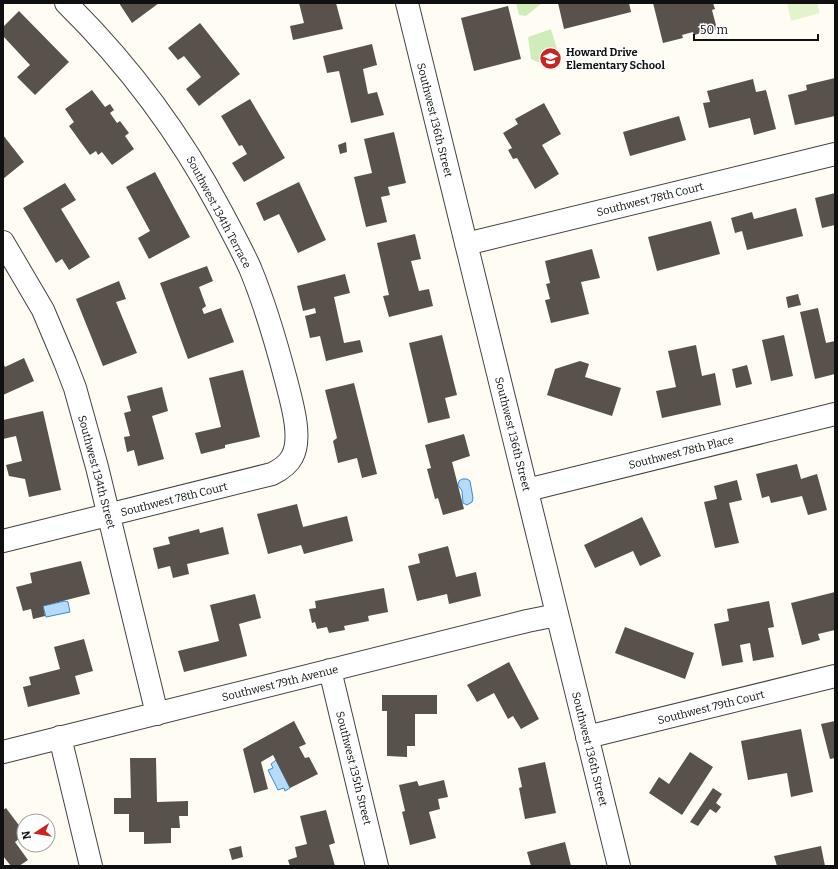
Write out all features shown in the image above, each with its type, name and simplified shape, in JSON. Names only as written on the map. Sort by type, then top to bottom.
[{"type":"street","name":"Southwest 134th Terrace","points":[[66,3],[101,38],[167,122],[194,163],[239,245],[250,268],[265,309],[291,401],[295,417],[296,432],[296,446],[293,456]]},
{"type":"street","name":"Southwest 136th Street","points":[[407,3],[618,866]]},
{"type":"street","name":"Southwest 78th Court","points":[[466,244],[835,154]]},
{"type":"street","name":"Southwest 134th Street","points":[[3,242],[43,310],[65,362],[82,412],[109,516],[156,714]]},
{"type":"street","name":"Southwest 78th Place","points":[[526,490],[835,414]]},
{"type":"street","name":"Southwest 78th Court","points":[[3,541],[109,516],[272,474],[281,470],[293,456]]},
{"type":"street","name":"Southwest 79th Avenue","points":[[3,752],[557,615]]},
{"type":"street","name":"Southwest 135th Street","points":[[330,670],[377,866]]},
{"type":"street","name":"Southwest 79th Court","points":[[587,737],[835,676]]},
{"type":"street","points":[[60,737],[91,866]]},
{"type":"green space","points":[[516,3],[542,3],[526,16],[519,15]]},
{"type":"green space","points":[[787,3],[817,3],[820,13],[791,21]]},
{"type":"green space","points":[[551,29],[560,59],[542,64],[531,59],[528,37]]},
{"type":"water","points":[[462,479],[467,479],[470,481],[473,498],[472,502],[467,505],[463,503],[462,491],[458,485],[459,481]]},
{"type":"water","points":[[65,601],[68,602],[70,612],[46,617],[43,606]]},
{"type":"water","points":[[276,760],[290,788],[285,791],[284,788],[278,790],[268,770],[273,768],[271,764]]},
{"type":"building","points":[[119,3],[159,3],[132,23]]},
{"type":"building","points":[[299,3],[336,3],[343,29],[293,40],[290,26],[304,23]]},
{"type":"building","points":[[558,3],[629,3],[631,12],[564,29]]},
{"type":"building","points":[[653,3],[713,3],[715,9],[712,10],[717,29],[694,35],[693,32],[682,35],[683,38],[663,43]]},
{"type":"building","points":[[508,6],[521,59],[474,71],[461,18]]},
{"type":"building","points":[[19,11],[69,62],[35,95],[17,77],[30,65],[3,36],[3,27]]},
{"type":"building","points":[[200,23],[240,74],[199,106],[186,89],[201,77],[184,56],[178,60],[168,48]]},
{"type":"building","points":[[372,44],[377,65],[363,69],[368,94],[377,92],[384,115],[351,123],[339,71],[327,73],[323,56]]},
{"type":"building","points":[[835,78],[835,116],[795,125],[788,95],[807,90],[806,85]]},
{"type":"building","points":[[753,79],[756,92],[766,90],[776,129],[754,135],[750,118],[709,128],[703,103],[710,102],[707,91]]},
{"type":"building","points":[[92,90],[105,107],[110,104],[114,110],[110,113],[117,123],[120,121],[129,133],[125,136],[134,149],[112,165],[102,152],[98,155],[96,151],[90,155],[69,126],[74,122],[65,109]]},
{"type":"building","points":[[250,99],[285,158],[244,182],[232,163],[247,154],[242,145],[239,146],[221,116]]},
{"type":"building","points":[[544,103],[561,134],[542,145],[559,174],[535,189],[517,158],[513,159],[508,150],[512,148],[503,133],[518,124],[515,119]]},
{"type":"building","points":[[679,116],[686,140],[630,156],[623,132]]},
{"type":"building","points":[[394,132],[406,183],[388,187],[390,195],[381,197],[387,222],[366,227],[354,177],[372,173],[364,139]]},
{"type":"building","points":[[3,135],[24,162],[3,179]]},
{"type":"building","points":[[346,142],[347,152],[340,154],[338,145]]},
{"type":"building","points":[[155,172],[190,237],[149,259],[138,238],[150,231],[126,187]]},
{"type":"building","points":[[299,182],[326,240],[298,253],[279,214],[264,221],[256,203]]},
{"type":"building","points":[[65,183],[76,200],[61,209],[90,257],[69,270],[62,259],[56,263],[23,208]]},
{"type":"building","points":[[835,193],[835,225],[822,228],[815,198]]},
{"type":"building","points":[[796,208],[803,236],[747,250],[742,231],[735,233],[731,218],[752,212],[754,219]]},
{"type":"building","points":[[711,221],[720,254],[657,271],[648,237]]},
{"type":"building","points":[[415,234],[421,259],[411,261],[419,291],[429,289],[433,306],[389,317],[383,296],[389,295],[377,243]]},
{"type":"building","points":[[592,249],[600,278],[581,282],[589,314],[551,323],[545,300],[550,299],[546,284],[550,283],[545,261]]},
{"type":"building","points":[[207,266],[213,281],[199,287],[206,306],[202,309],[204,314],[221,308],[234,342],[188,359],[160,283]]},
{"type":"building","points":[[345,274],[350,293],[334,297],[344,343],[360,340],[363,352],[326,361],[320,336],[310,338],[305,316],[316,313],[315,308],[303,311],[297,286]]},
{"type":"building","points":[[119,281],[126,299],[116,302],[137,353],[103,366],[76,299]]},
{"type":"building","points":[[798,294],[801,305],[788,308],[786,297]]},
{"type":"building","points":[[818,308],[826,343],[835,341],[835,374],[815,379],[800,312]]},
{"type":"building","points":[[442,335],[457,395],[445,398],[450,418],[428,423],[409,343]]},
{"type":"building","points":[[784,335],[793,376],[771,381],[762,340]]},
{"type":"building","points":[[696,345],[702,376],[715,373],[721,405],[662,418],[656,391],[676,387],[668,351]]},
{"type":"building","points":[[24,358],[34,381],[3,395],[3,363],[5,367]]},
{"type":"building","points":[[580,361],[589,364],[585,377],[621,388],[612,416],[547,395],[555,369]]},
{"type":"building","points":[[747,365],[752,384],[736,388],[732,369]]},
{"type":"building","points":[[243,370],[260,437],[225,445],[225,448],[201,454],[195,433],[221,427],[209,378]]},
{"type":"building","points":[[354,383],[377,474],[362,478],[357,458],[338,463],[333,441],[337,438],[325,390]]},
{"type":"building","points":[[162,387],[168,411],[152,416],[164,459],[138,466],[134,450],[127,452],[124,437],[130,436],[124,413],[131,411],[127,396]]},
{"type":"building","points":[[43,411],[61,490],[29,497],[25,479],[9,476],[6,465],[22,461],[16,436],[3,439],[3,420]]},
{"type":"building","points":[[464,434],[470,456],[452,462],[464,509],[443,515],[438,498],[435,499],[427,469],[431,468],[425,445]]},
{"type":"building","points":[[797,464],[801,479],[817,474],[827,510],[808,515],[802,496],[771,503],[769,496],[762,498],[756,474]]},
{"type":"building","points":[[737,480],[742,500],[729,503],[739,543],[715,548],[704,502],[717,499],[714,486]]},
{"type":"building","points":[[297,504],[303,527],[347,516],[353,541],[304,554],[301,545],[268,554],[257,514]]},
{"type":"building","points":[[642,517],[661,556],[640,566],[633,551],[595,568],[584,545]]},
{"type":"building","points":[[223,527],[229,554],[187,564],[189,574],[173,578],[170,566],[158,569],[153,548],[170,544],[168,537],[199,529],[200,533]]},
{"type":"building","points":[[448,546],[456,577],[476,572],[481,596],[449,604],[447,594],[417,601],[408,566],[420,563],[418,554]]},
{"type":"building","points":[[81,561],[90,594],[43,606],[45,616],[33,619],[31,609],[23,611],[16,587],[32,583],[30,573]]},
{"type":"building","points":[[384,588],[388,612],[368,616],[369,621],[344,626],[345,630],[329,633],[327,627],[317,629],[315,622],[312,623],[309,609],[316,608],[315,601]]},
{"type":"building","points":[[835,592],[835,630],[818,634],[820,640],[802,645],[791,603]]},
{"type":"building","points":[[255,594],[261,618],[239,624],[247,656],[184,672],[178,651],[219,641],[210,605]]},
{"type":"building","points":[[769,601],[774,627],[768,628],[774,657],[753,661],[750,643],[740,645],[743,662],[722,666],[714,624],[729,621],[727,609]]},
{"type":"building","points":[[625,627],[694,653],[685,679],[615,653]]},
{"type":"building","points":[[84,639],[93,671],[75,676],[80,694],[28,707],[23,687],[31,685],[29,677],[60,669],[54,647]]},
{"type":"building","points":[[509,662],[539,719],[521,729],[513,716],[508,719],[494,693],[477,702],[467,685]]},
{"type":"building","points":[[382,695],[437,695],[437,714],[415,714],[415,746],[407,746],[407,757],[387,756],[387,711],[382,711]]},
{"type":"building","points":[[294,721],[306,744],[299,747],[305,758],[309,757],[318,774],[290,788],[273,755],[261,762],[268,789],[254,793],[243,749]]},
{"type":"building","points":[[835,721],[835,758],[830,759],[821,724]]},
{"type":"building","points":[[801,729],[813,792],[791,797],[787,773],[748,780],[741,741]]},
{"type":"building","points":[[690,752],[713,767],[682,815],[649,793],[659,777],[669,784]]},
{"type":"building","points":[[130,758],[156,758],[157,802],[188,801],[188,816],[179,816],[180,828],[171,828],[171,843],[144,844],[144,832],[129,832],[129,814],[114,814],[114,798],[131,798]]},
{"type":"building","points":[[545,762],[556,813],[525,819],[519,788],[522,787],[518,768]]},
{"type":"building","points":[[444,780],[448,797],[438,799],[440,809],[429,812],[436,838],[410,845],[402,812],[405,811],[399,785],[417,781],[419,786]]},
{"type":"building","points":[[713,788],[722,794],[716,803],[721,807],[716,813],[710,809],[698,826],[690,822]]},
{"type":"building","points":[[6,808],[16,821],[16,853],[23,853],[28,860],[19,866],[11,866],[3,856],[3,810]]},
{"type":"building","points":[[326,810],[335,843],[329,845],[335,866],[290,866],[288,860],[297,857],[295,847],[307,844],[300,816]]},
{"type":"building","points":[[565,842],[571,866],[531,866],[527,852]]},
{"type":"building","points":[[241,846],[243,857],[232,860],[229,849]]},
{"type":"building","points":[[821,846],[825,866],[777,866],[774,856]]},
{"type":"place","name":"Howard Drive Elementary School","points":[[551,58]]}]
